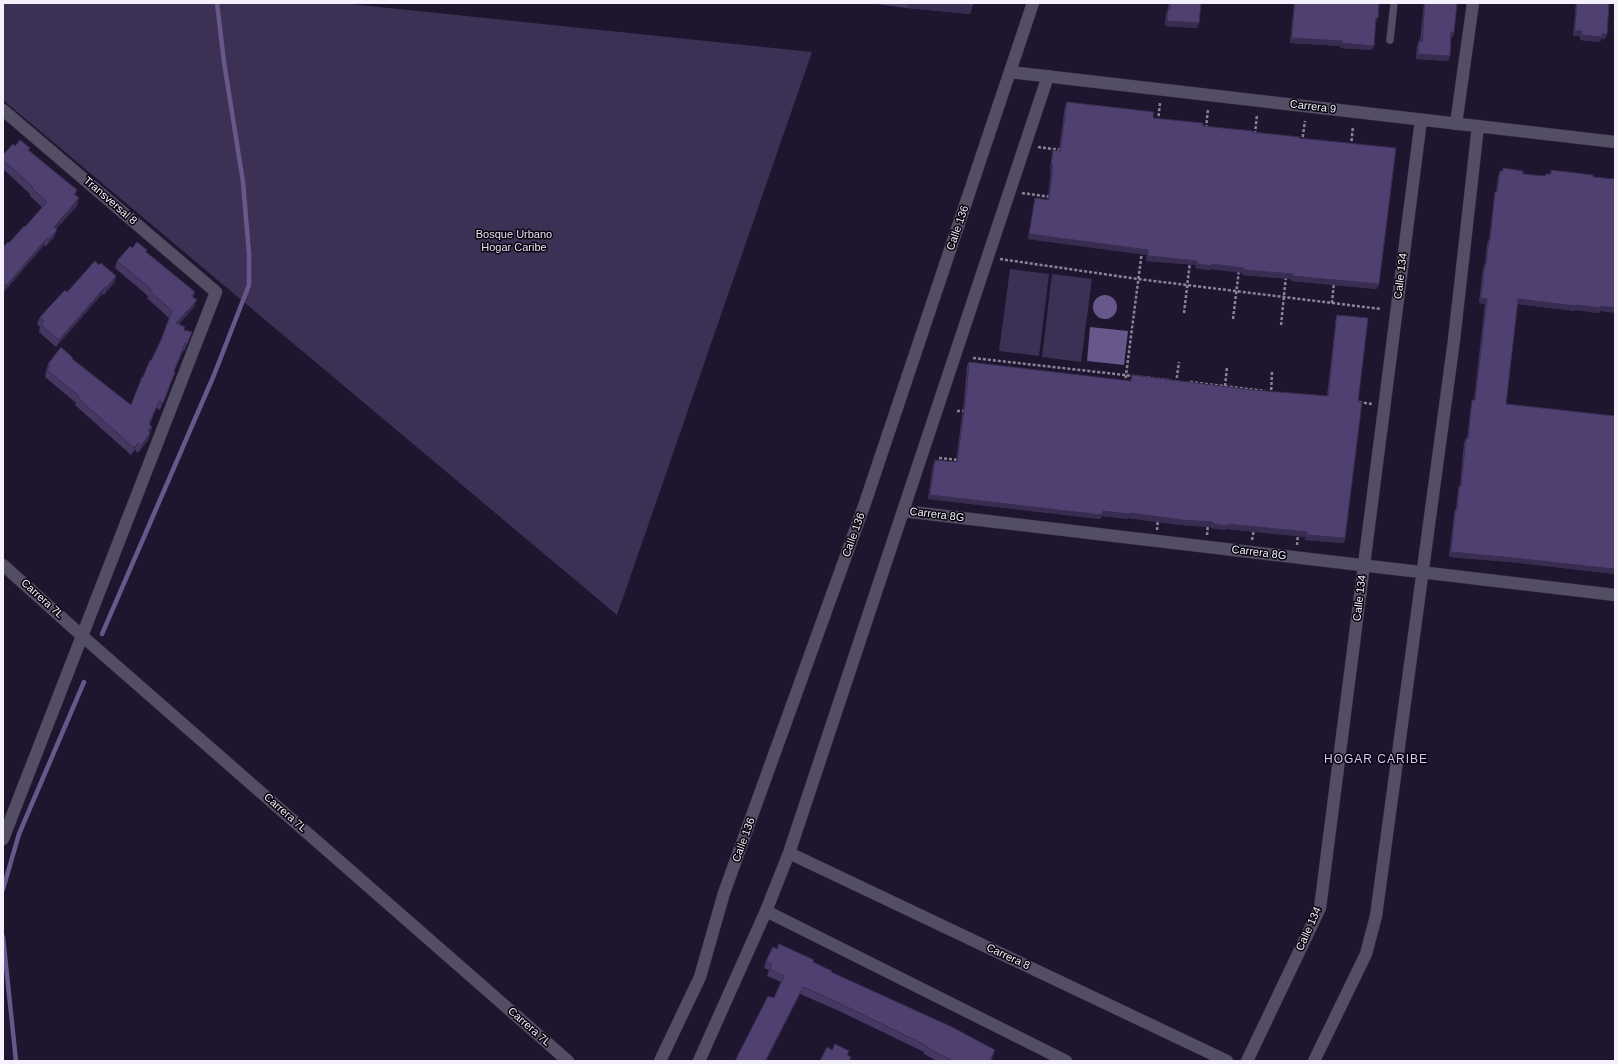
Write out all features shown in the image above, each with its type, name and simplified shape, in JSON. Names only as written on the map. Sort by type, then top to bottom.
[{"type":"street","name":"Calle 136","points":[[660,1061],[700,977],[724,893],[864,506],[1033,3]]},
{"type":"street","points":[[1456,124],[1472,3]]},
{"type":"street","name":"Carrera 9","points":[[1010,72],[1615,142]]},
{"type":"street","points":[[699,1061],[766,911],[789,853],[1048,76]]},
{"type":"street","name":"Transversal 8","points":[[3,110],[216,292],[81,635]]},
{"type":"street","name":"Calle 134","points":[[1247,1061],[1320,908],[1421,120]]},
{"type":"street","points":[[1314,1061],[1366,954],[1376,916],[1454,340],[1478,126]]},
{"type":"street","name":"Carrera 8G","points":[[903,511],[1615,595]]},
{"type":"street","name":"Carrera 7L","points":[[3,565],[568,1061]]},
{"type":"street","points":[[3,839],[81,635]]},
{"type":"street","name":"Carrera 8","points":[[789,853],[1226,1061]]},
{"type":"street","points":[[766,911],[1066,1061]]},
{"type":"lane","points":[[1390,40],[1394,3]]},
{"type":"path","points":[[1158,125],[1160,104]]},
{"type":"path","points":[[1206,132],[1208,109]]},
{"type":"path","points":[[1255,138],[1257,115]]},
{"type":"path","points":[[1302,144],[1304,120]]},
{"type":"path","points":[[1350,150],[1353,126]]},
{"type":"path","points":[[1038,147],[1061,150]]},
{"type":"path","points":[[1022,193],[1054,197]]},
{"type":"path","points":[[1125,390],[1142,247]]},
{"type":"path","points":[[1184,313],[1191,254]]},
{"type":"path","points":[[999,259],[1138,279],[1381,309]]},
{"type":"path","points":[[1234,319],[1239,268]]},
{"type":"path","points":[[1281,325],[1286,274]]},
{"type":"path","points":[[1332,303],[1334,280]]},
{"type":"path","points":[[973,358],[1278,392]]},
{"type":"path","points":[[1175,388],[1179,362]]},
{"type":"path","points":[[1224,394],[1228,367]]},
{"type":"path","points":[[1270,399],[1272,371]]},
{"type":"path","points":[[1357,402],[1372,404]]},
{"type":"path","points":[[957,410],[973,412]]},
{"type":"path","points":[[939,458],[963,461]]},
{"type":"path","points":[[1156,533],[1158,518]]},
{"type":"path","points":[[1206,539],[1208,524]]},
{"type":"path","points":[[1252,544],[1254,528]]},
{"type":"path","points":[[1296,549],[1298,534]]},
{"type":"green space","name":"Bosque Urbano Hogar Caribe","points":[[3,3],[341,3],[812,52],[617,615],[3,100]]},
{"type":"green space","points":[[1010,269],[1049,274],[1039,356],[999,351]]},
{"type":"green space","points":[[1052,274],[1092,279],[1081,362],[1042,357]]},
{"type":"shaded area","points":[[1105,295],[1114,298],[1117,307],[1114,316],[1105,319],[1096,316],[1093,307],[1096,298]]},
{"type":"shaded area","points":[[1090,327],[1128,331],[1124,365],[1087,361]]},
{"type":"building","points":[[954,3],[973,3],[973,5]]},
{"type":"building","points":[[1170,3],[1201,3],[1199,23],[1167,21]]},
{"type":"building","points":[[1295,3],[1379,3],[1378,18],[1376,18],[1374,46],[1342,43],[1342,41],[1292,38]]},
{"type":"building","points":[[1425,3],[1457,3],[1454,32],[1451,32],[1450,56],[1418,54],[1419,41],[1422,42]]},
{"type":"building","points":[[1577,3],[1609,3],[1607,34],[1602,34],[1602,37],[1581,35],[1582,31],[1575,31]]},
{"type":"building","points":[[1067,102],[1154,112],[1153,118],[1203,123],[1203,126],[1396,148],[1379,284],[1292,276],[1293,274],[1244,270],[1244,268],[1212,264],[1212,266],[1197,264],[1197,261],[1148,256],[1148,250],[1029,234],[1035,198],[1049,200],[1053,150],[1060,151]]},
{"type":"building","points":[[20,140],[30,148],[28,150],[77,190],[74,194],[79,198],[54,227],[57,230],[49,239],[47,238],[6,286],[3,284],[3,247],[8,242],[9,243],[24,226],[25,227],[47,202],[3,160],[3,155],[13,144],[15,146]]},
{"type":"building","points":[[1503,168],[1523,171],[1523,174],[1545,176],[1546,174],[1551,174],[1551,170],[1615,179],[1615,308],[1601,306],[1601,308],[1576,306],[1518,299],[1506,404],[1615,416],[1615,569],[1451,552],[1455,510],[1457,510],[1459,486],[1461,486],[1472,400],[1475,400],[1487,299],[1481,298],[1485,264],[1490,240],[1495,192],[1497,192],[1500,171],[1503,171]]},
{"type":"building","points":[[137,242],[147,250],[146,252],[195,292],[191,296],[197,300],[176,323],[185,327],[184,330],[192,332],[187,344],[185,343],[163,403],[159,401],[149,424],[152,427],[148,430],[150,433],[141,446],[138,443],[134,448],[78,398],[79,396],[47,370],[50,366],[48,364],[61,347],[73,358],[72,359],[131,405],[142,377],[161,340],[172,311],[150,291],[151,289],[117,261],[130,246],[132,248]]},
{"type":"building","points":[[95,261],[99,265],[101,263],[116,276],[59,340],[41,325],[44,321],[40,317],[65,290],[67,292]]},
{"type":"building","points":[[1337,315],[1368,318],[1358,402],[1362,402],[1345,538],[1307,535],[1307,532],[1228,524],[1228,526],[1213,524],[1213,522],[1182,520],[1130,513],[1103,511],[1102,515],[930,495],[935,460],[957,462],[969,362],[1131,381],[1132,375],[1253,390],[1328,396]]},
{"type":"building","points":[[779,944],[814,960],[813,962],[832,971],[831,972],[952,1027],[995,1050],[990,1061],[953,1061],[926,1047],[927,1046],[803,987],[765,1061],[735,1061],[768,996],[774,998],[784,976],[770,969],[772,964],[766,961],[773,947],[777,949]]},
{"type":"building","points":[[835,1044],[849,1051],[847,1055],[851,1057],[849,1061],[820,1061],[827,1047],[832,1050]]},
{"type":"waterway","points":[[102,634],[214,375],[249,285],[249,254],[243,182],[224,62],[217,3]]},
{"type":"waterway","points":[[3,889],[19,834],[84,682]]},
{"type":"waterway","points":[[3,937],[16,1061]]},
{"type":"district","name":"HOGAR CARIBE","points":[[1376,760]]}]
